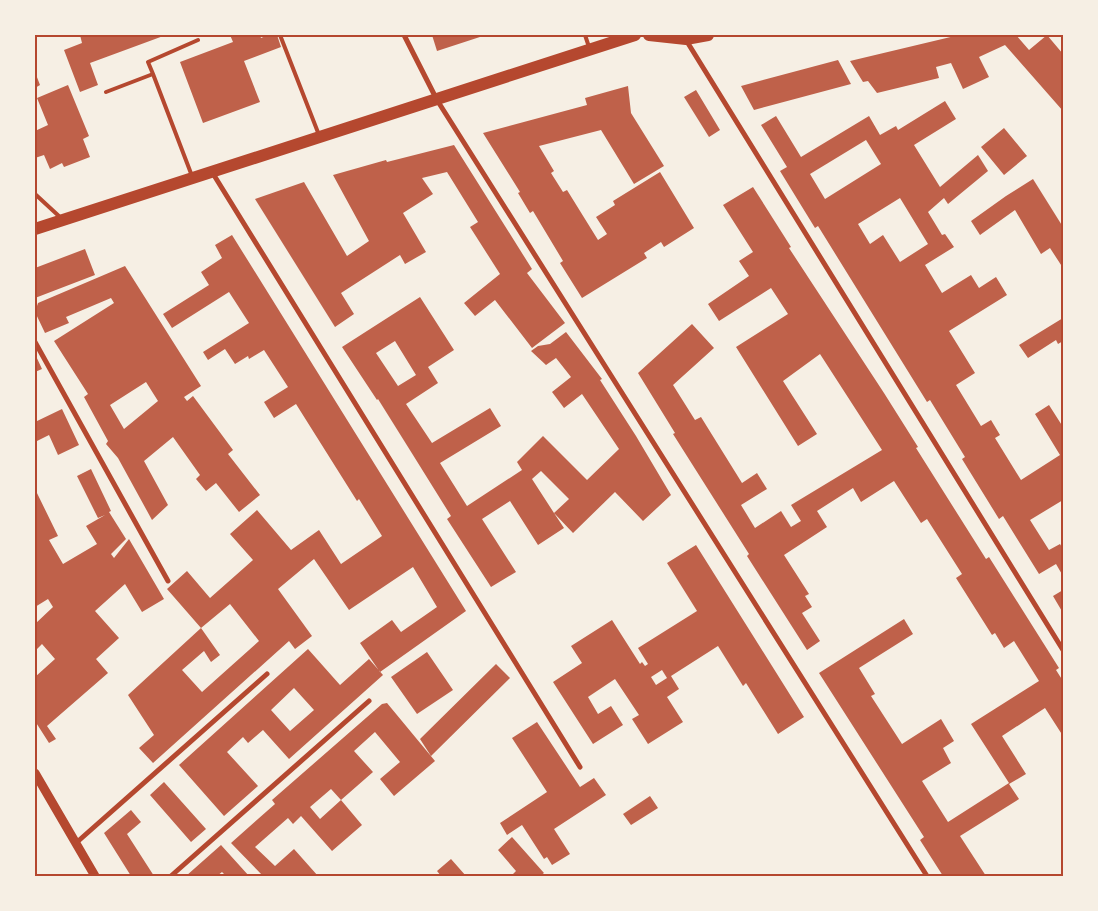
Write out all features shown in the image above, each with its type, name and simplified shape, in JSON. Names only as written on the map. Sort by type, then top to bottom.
[{"type":"main road","points":[[35,228],[635,35]]},
{"type":"main road","points":[[649,35],[685,37],[708,35]]},
{"type":"street","points":[[404,35],[437,100],[926,876]]},
{"type":"street","points":[[685,37],[1063,650]]},
{"type":"street","points":[[212,172],[580,767]]},
{"type":"street","points":[[35,342],[168,581]]},
{"type":"street","points":[[76,842],[267,674]]},
{"type":"street","points":[[171,876],[369,701]]},
{"type":"street","points":[[35,773],[95,876]]},
{"type":"lane","points":[[280,35],[320,137]]},
{"type":"lane","points":[[585,35],[590,50]]},
{"type":"lane","points":[[193,178],[148,62],[198,40]]},
{"type":"lane","points":[[106,92],[153,74]]},
{"type":"lane","points":[[35,194],[63,220]]},
{"type":"building","points":[[80,35],[166,35],[90,63],[98,85],[80,92],[64,50],[82,43]]},
{"type":"building","points":[[230,35],[260,35],[261,38],[268,35],[277,35],[281,47],[244,61],[260,102],[203,123],[180,62],[233,42]]},
{"type":"building","points":[[432,35],[486,35],[437,51]]},
{"type":"building","points":[[959,35],[1016,35],[1029,50],[1047,35],[1063,54],[1063,111],[1005,45],[979,57],[989,77],[963,89],[951,63],[936,67],[939,78],[877,93],[868,81],[863,82],[850,61]]},
{"type":"building","points":[[838,60],[851,84],[754,110],[741,86]]},
{"type":"building","points":[[35,72],[40,85],[35,88]]},
{"type":"building","points":[[68,85],[89,136],[83,139],[90,157],[64,167],[62,163],[50,169],[44,155],[35,158],[35,131],[48,125],[37,98]]},
{"type":"building","points":[[628,86],[631,113],[664,166],[634,184],[601,130],[539,146],[554,171],[551,173],[563,192],[567,190],[598,240],[607,234],[596,217],[615,205],[613,201],[660,172],[694,228],[664,247],[661,242],[644,253],[647,258],[582,298],[560,263],[563,261],[533,211],[530,213],[518,193],[520,192],[483,133],[587,105],[585,98]]},
{"type":"building","points":[[696,90],[720,130],[709,137],[684,97]]},
{"type":"building","points":[[945,101],[956,119],[914,145],[940,187],[978,155],[988,171],[948,204],[944,198],[928,212],[942,235],[945,234],[954,247],[925,265],[942,293],[971,275],[979,288],[996,277],[1007,295],[949,331],[975,373],[956,385],[981,426],[991,420],[1000,435],[995,438],[1021,480],[1060,455],[1035,414],[1049,405],[1063,427],[1063,500],[1030,520],[1049,550],[1060,544],[1063,549],[1063,576],[1056,564],[1039,574],[1003,516],[999,519],[962,459],[965,457],[930,400],[927,402],[818,226],[815,228],[780,171],[787,167],[761,125],[776,116],[801,157],[869,116],[880,135],[896,126],[898,130]],"holes":[[[866,140],[881,164],[825,199],[810,174]],[[900,198],[928,244],[900,262],[883,235],[870,244],[858,224]]]},
{"type":"building","points":[[1004,128],[1027,156],[1004,175],[981,147]]},
{"type":"building","points":[[454,145],[532,269],[527,273],[565,323],[532,348],[495,300],[475,316],[464,303],[500,274],[470,227],[478,222],[447,172],[422,178],[433,194],[403,213],[426,252],[405,264],[400,255],[341,293],[354,314],[335,327],[255,199],[304,182],[347,256],[369,241],[333,175],[386,160],[387,162]]},
{"type":"building","points":[[1033,179],[1063,227],[1063,268],[1050,248],[1041,254],[1015,210],[980,235],[971,221]]},
{"type":"building","points":[[753,187],[791,247],[789,248],[884,393],[918,447],[916,448],[986,559],[989,557],[1059,668],[1056,670],[1063,681],[1063,736],[1045,708],[1002,736],[1026,774],[1009,784],[1019,799],[960,836],[986,876],[943,876],[920,840],[924,837],[819,673],[904,619],[913,634],[859,668],[875,694],[871,696],[902,744],[941,719],[954,741],[943,748],[951,763],[922,781],[948,822],[1009,783],[971,724],[1039,681],[1014,641],[1004,648],[995,633],[992,635],[956,578],[962,574],[927,519],[921,523],[894,481],[861,502],[853,488],[817,511],[827,527],[784,555],[809,594],[805,596],[812,607],[802,613],[820,641],[807,650],[747,556],[749,554],[673,434],[675,433],[638,373],[692,324],[714,348],[673,385],[695,420],[701,417],[742,483],[757,473],[767,489],[741,505],[755,528],[781,511],[791,527],[801,521],[791,505],[882,450],[820,354],[783,381],[817,434],[798,446],[736,347],[788,314],[771,288],[719,321],[708,304],[749,276],[739,261],[753,252],[723,205]]},
{"type":"building","points":[[232,235],[466,611],[380,672],[360,643],[392,620],[401,632],[437,607],[413,567],[349,610],[314,559],[278,589],[312,636],[295,649],[289,641],[153,763],[139,748],[154,735],[128,695],[201,628],[167,589],[187,571],[210,598],[253,560],[230,534],[257,510],[291,550],[319,530],[341,564],[382,536],[359,499],[357,501],[296,404],[274,418],[264,402],[288,387],[264,350],[249,359],[248,356],[235,364],[225,349],[208,360],[203,352],[249,323],[229,292],[172,328],[163,314],[209,285],[201,272],[222,258],[215,245]],"holes":[[[230,604],[259,641],[202,692],[182,670],[204,651],[211,662],[220,655],[201,628]]]},
{"type":"building","points":[[85,249],[95,275],[35,298],[35,268]]},
{"type":"building","points":[[125,266],[201,386],[184,397],[187,401],[193,396],[233,450],[228,454],[260,495],[239,512],[216,483],[206,491],[196,479],[200,475],[173,437],[144,461],[168,505],[152,520],[118,458],[106,444],[108,441],[84,397],[88,394],[54,341],[114,303],[111,298],[66,317],[69,323],[45,333],[35,312],[38,303]],"holes":[[[146,382],[158,401],[124,429],[110,405]]]},
{"type":"building","points":[[420,297],[454,350],[428,367],[438,383],[406,404],[432,443],[490,408],[501,426],[440,463],[467,506],[522,470],[517,462],[543,436],[587,480],[619,449],[582,394],[564,408],[552,392],[571,377],[556,358],[546,365],[531,351],[538,346],[550,344],[566,332],[602,379],[600,380],[671,495],[643,521],[615,492],[573,533],[554,513],[564,528],[538,545],[510,501],[482,519],[516,572],[491,587],[447,519],[451,516],[378,399],[342,347]],"holes":[[[395,341],[416,375],[398,386],[376,353]],[[541,471],[569,499],[554,513],[532,479]]]},
{"type":"building","points":[[1063,318],[1063,341],[1058,344],[1056,340],[1028,358],[1019,345]]},
{"type":"building","points":[[35,354],[42,369],[35,372]]},
{"type":"building","points":[[62,409],[79,445],[58,455],[49,435],[35,442],[35,422]]},
{"type":"building","points":[[91,469],[111,511],[109,512],[126,539],[111,554],[114,558],[129,539],[164,599],[142,612],[125,584],[95,611],[119,638],[96,659],[108,673],[47,726],[56,739],[49,743],[35,721],[35,677],[55,659],[42,644],[35,651],[35,624],[53,607],[48,599],[35,607],[35,489],[58,536],[49,540],[63,564],[97,544],[86,526],[105,515],[98,518],[77,476]]},
{"type":"building","points":[[696,545],[804,717],[778,734],[746,683],[743,686],[718,646],[671,676],[679,689],[667,697],[683,722],[648,744],[632,719],[639,715],[615,679],[588,697],[598,714],[611,706],[623,725],[593,744],[553,682],[582,663],[571,646],[612,620],[640,664],[642,662],[645,666],[648,664],[638,648],[697,611],[667,563]],"holes":[[[662,670],[667,678],[656,685],[651,677]]]},
{"type":"building","points":[[1063,590],[1063,613],[1053,596]]},
{"type":"building","points":[[308,649],[340,685],[369,659],[383,675],[289,759],[263,730],[248,743],[243,737],[227,752],[258,786],[224,816],[179,765]],"holes":[[[294,688],[314,710],[290,731],[271,710]]]},
{"type":"building","points":[[427,652],[453,690],[417,714],[391,677]]},
{"type":"building","points":[[496,664],[510,678],[431,756],[420,739]]},
{"type":"building","points":[[387,703],[435,761],[394,796],[380,779],[400,762],[375,732],[354,751],[373,772],[341,800],[362,825],[332,851],[301,816],[293,824],[288,818],[255,847],[275,866],[294,849],[318,876],[263,876],[231,843],[275,804],[272,800],[382,704]],"holes":[[[331,789],[341,800],[320,819],[310,807]]]},
{"type":"building","points":[[537,722],[580,787],[594,778],[606,795],[554,829],[570,854],[552,865],[547,857],[544,859],[522,825],[507,835],[500,823],[547,792],[512,738]]},
{"type":"building","points":[[164,782],[206,829],[191,842],[150,795]]},
{"type":"building","points":[[650,796],[658,808],[631,825],[623,814]]},
{"type":"building","points":[[131,810],[141,822],[127,834],[154,876],[131,876],[104,833]]},
{"type":"building","points":[[512,837],[544,873],[540,876],[511,876],[516,871],[498,850]]},
{"type":"building","points":[[221,845],[249,876],[226,876],[222,872],[217,876],[186,876]]},
{"type":"building","points":[[451,859],[466,876],[441,876],[437,871]]}]
